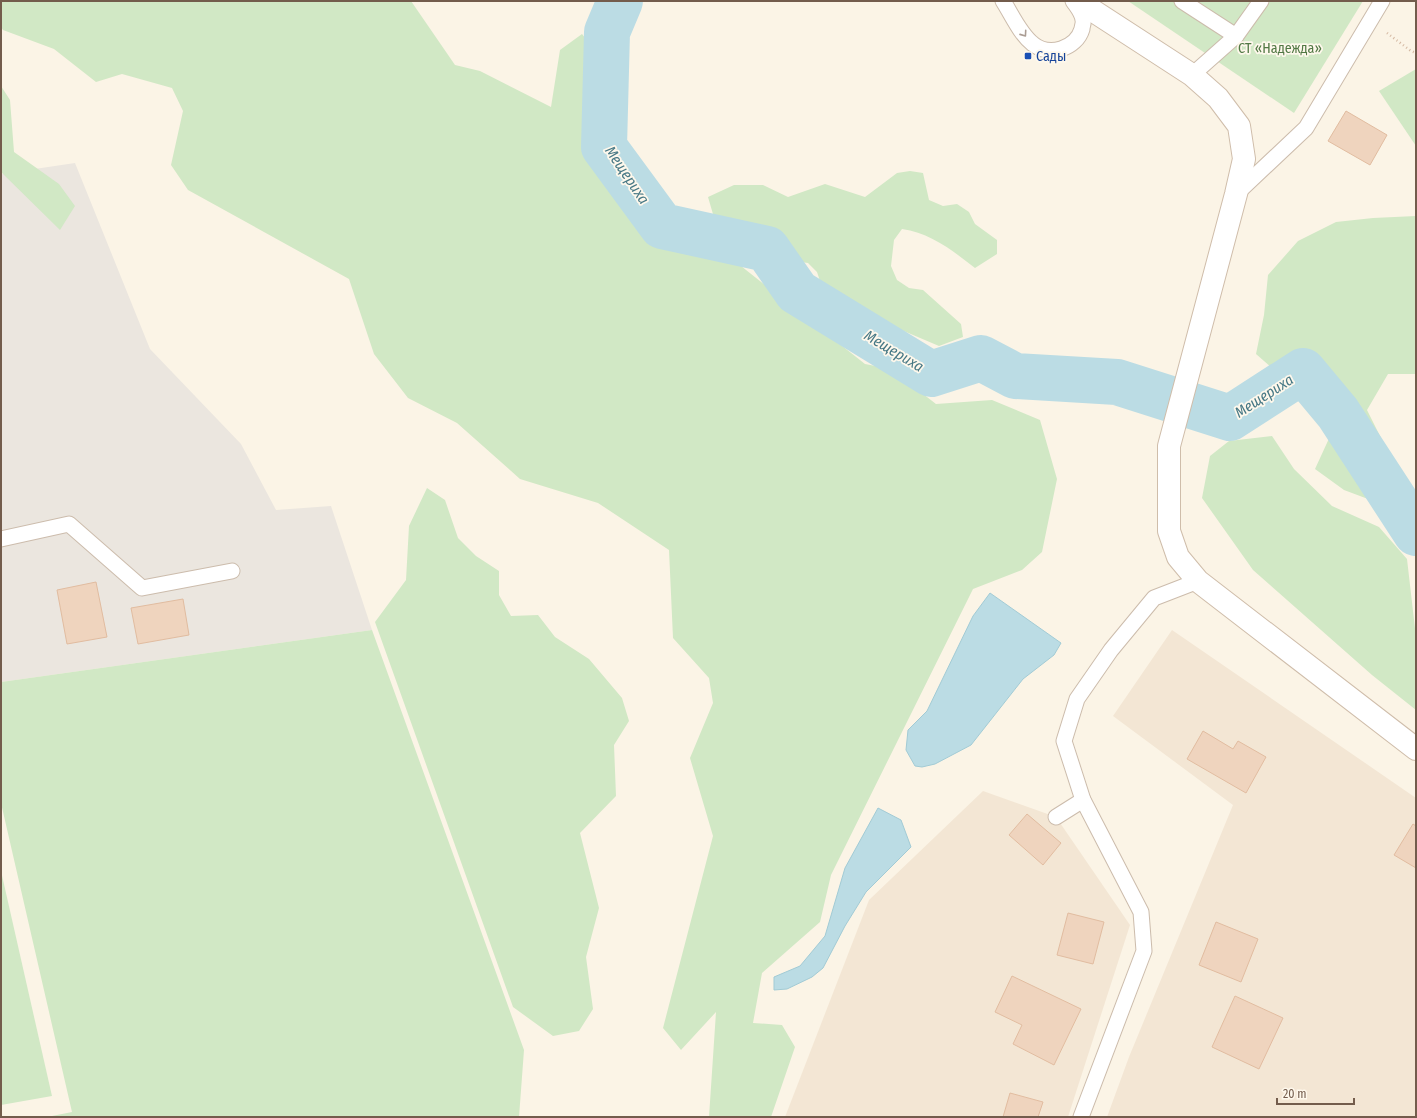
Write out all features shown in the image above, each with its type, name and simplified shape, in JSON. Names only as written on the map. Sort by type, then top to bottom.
[{"type":"street","points":[[1078,1],[1192,75],[1218,98],[1239,126],[1244,159],[1169,446],[1169,531],[1178,557],[1198,581],[1416,749]]},
{"type":"lane","points":[[1003,1],[1027,38],[1035,45],[1045,50],[1056,50],[1066,47],[1075,41],[1081,32],[1084,21],[1080,9],[1073,1]]},
{"type":"lane","points":[[1182,1],[1236,36]]},
{"type":"lane","points":[[1192,75],[1236,36],[1261,1]]},
{"type":"lane","points":[[1236,194],[1306,128],[1382,1]]},
{"type":"lane","points":[[1,539],[69,524],[142,588],[232,571]]},
{"type":"lane","points":[[1081,1117],[1144,951],[1141,912],[1082,800],[1064,741],[1077,699],[1111,650],[1154,598],[1198,581]]},
{"type":"lane","points":[[1056,817],[1082,800]]},
{"type":"path","points":[[1370,21],[1411,51],[1416,53]]},
{"type":"shaded area","points":[[75,163],[150,349],[241,444],[276,510],[331,506],[372,630],[1,682],[1,174]]},
{"type":"shaded area","points":[[1172,630],[1416,798],[1416,1117],[1107,1117],[1129,1057],[1233,805],[1113,716]]},
{"type":"shaded area","points":[[983,791],[1056,817],[1130,925],[1068,1117],[785,1117],[869,900]]},
{"type":"green space","points":[[1,1],[411,1],[455,65],[480,71],[551,107],[560,50],[582,34],[597,53],[597,157],[661,243],[741,266],[865,364],[891,369],[936,404],[992,400],[1040,420],[1057,479],[1042,552],[1022,570],[973,589],[831,875],[820,922],[762,973],[753,1023],[782,1025],[795,1047],[771,1117],[709,1117],[716,1012],[681,1050],[663,1028],[713,836],[690,758],[713,703],[709,678],[673,638],[669,550],[598,503],[520,479],[457,423],[408,398],[374,354],[349,279],[188,190],[171,165],[183,111],[172,88],[122,74],[96,82],[54,49],[3,30],[1,27]]},
{"type":"green space","name":"СТ «Надежда»","points":[[1128,1],[1363,1],[1294,113]]},
{"type":"green space","points":[[1416,69],[1416,146],[1379,91]]},
{"type":"green space","points":[[1,86],[10,100],[14,152],[59,184],[75,206],[60,230],[1,172]]},
{"type":"green space","points":[[910,171],[923,173],[929,200],[943,206],[957,204],[969,212],[975,224],[997,240],[997,254],[975,268],[958,255],[923,234],[902,229],[894,240],[891,266],[897,280],[909,288],[923,290],[961,324],[963,337],[939,346],[840,304],[821,284],[817,272],[808,263],[794,261],[776,240],[715,221],[708,197],[734,185],[763,185],[788,197],[825,184],[865,197],[897,173]]},
{"type":"green space","points":[[1416,216],[1416,374],[1388,374],[1367,410],[1385,446],[1405,517],[1384,505],[1344,490],[1315,469],[1332,432],[1273,369],[1256,354],[1264,315],[1268,275],[1298,241],[1336,222],[1373,218]]},
{"type":"green space","points":[[1272,436],[1294,469],[1332,506],[1379,527],[1407,559],[1416,637],[1416,710],[1372,675],[1253,570],[1202,498],[1210,456],[1229,441]]},
{"type":"green space","points":[[427,488],[445,500],[458,538],[476,556],[499,571],[499,595],[511,616],[538,615],[555,637],[589,659],[622,698],[629,721],[614,745],[616,796],[580,833],[599,908],[586,957],[593,1009],[579,1031],[553,1036],[513,1007],[375,622],[406,580],[409,526]]},
{"type":"green space","points":[[372,630],[524,1050],[519,1117],[47,1117],[72,1112],[1,803],[1,682]]},
{"type":"green space","points":[[1,871],[52,1096],[1,1105]]},
{"type":"water","points":[[990,593],[1061,643],[1054,655],[1023,679],[971,745],[935,764],[922,767],[915,766],[906,750],[908,730],[927,711],[973,616]]},
{"type":"water","points":[[878,808],[901,820],[911,847],[866,892],[845,926],[823,968],[812,977],[787,989],[774,990],[774,977],[800,966],[825,936],[845,868]]},
{"type":"building","points":[[1346,111],[1387,135],[1370,165],[1328,141]]},
{"type":"building","points":[[96,582],[107,637],[67,644],[57,590]]},
{"type":"building","points":[[183,599],[189,635],[138,644],[131,608]]},
{"type":"building","points":[[1203,731],[1233,749],[1238,741],[1266,757],[1246,793],[1187,759]]},
{"type":"building","points":[[1027,814],[1061,843],[1043,865],[1009,835]]},
{"type":"building","points":[[1413,824],[1416,826],[1416,868],[1394,855]]},
{"type":"building","points":[[1068,913],[1104,922],[1093,964],[1057,955]]},
{"type":"building","points":[[1216,922],[1258,939],[1241,982],[1199,965]]},
{"type":"building","points":[[1012,976],[1081,1009],[1054,1065],[1013,1044],[1022,1025],[995,1012]]},
{"type":"building","points":[[1235,996],[1283,1018],[1259,1069],[1212,1047]]},
{"type":"building","points":[[1010,1093],[1043,1102],[1038,1117],[1003,1117]]},
{"type":"waterway","name":"Мещериха","points":[[620,1],[607,32],[604,147],[662,226],[767,249],[797,292],[931,374],[981,358],[1015,376],[1117,382],[1230,418],[1303,371],[1338,413],[1416,533]]},
{"type":"place","name":"Сады","points":[[1028,56]]}]
